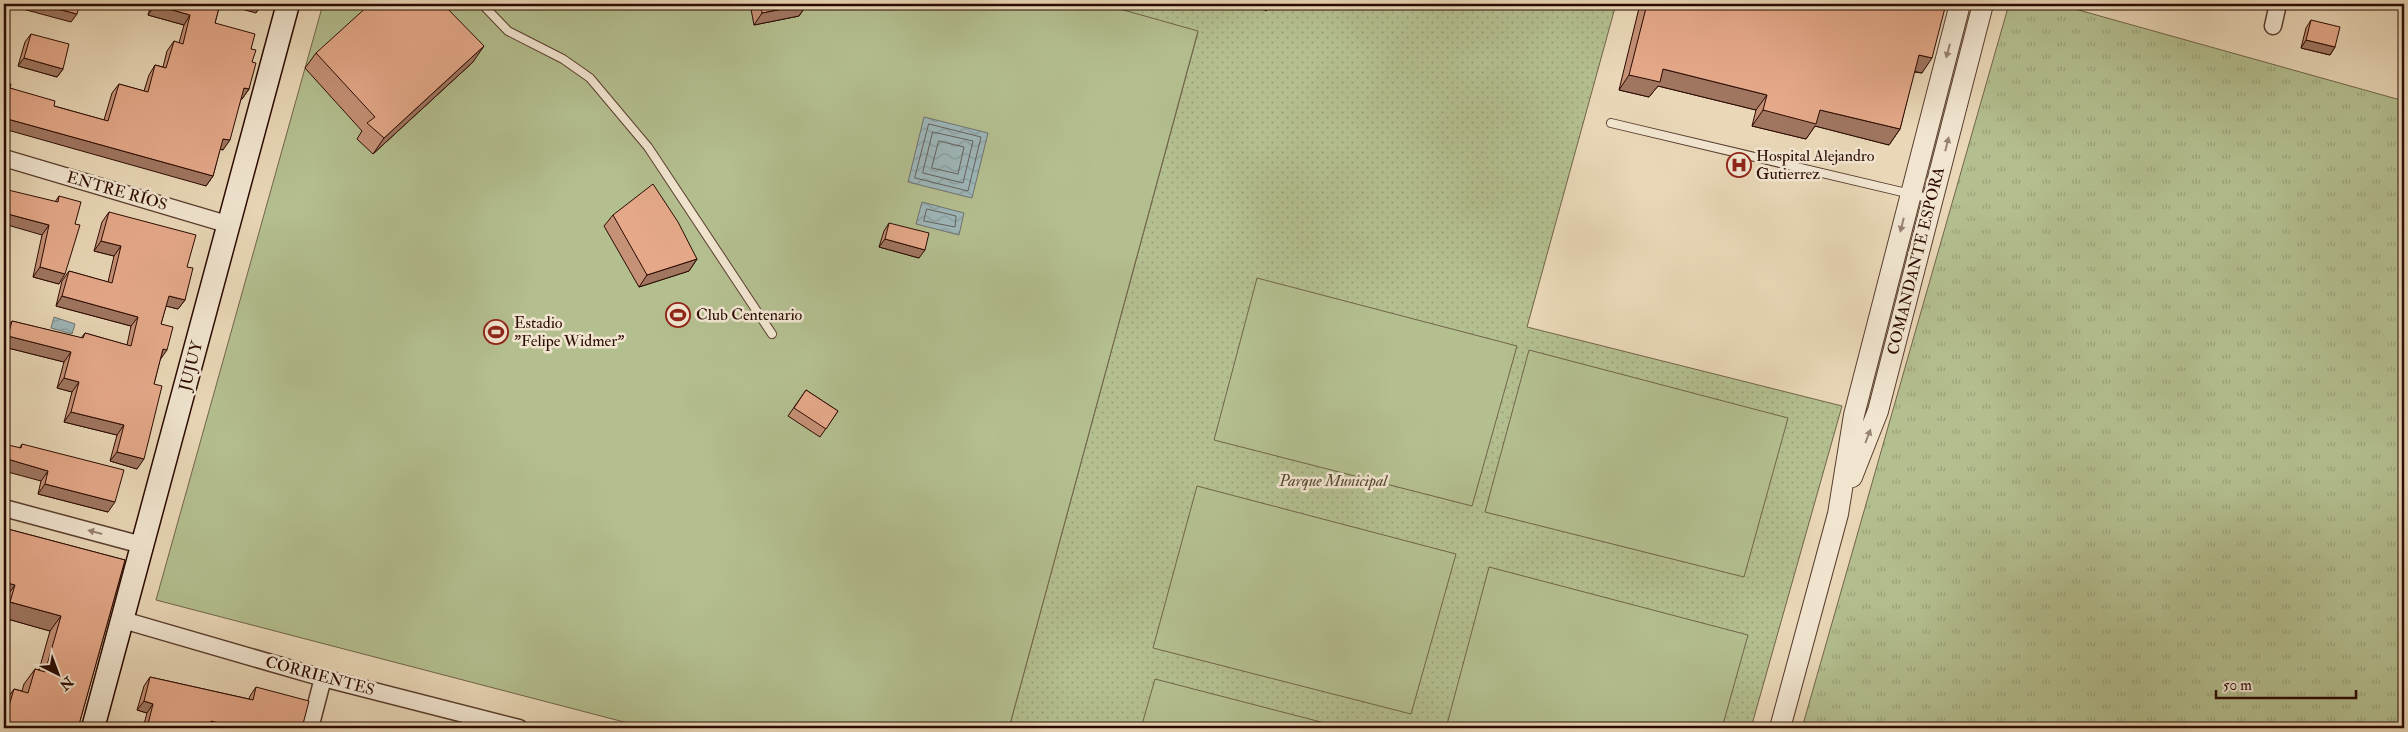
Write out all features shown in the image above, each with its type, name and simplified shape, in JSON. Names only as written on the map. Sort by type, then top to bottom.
[{"type":"main road","name":"JUJUY","points":[[94,728],[288,4]]},
{"type":"street","name":"COMANDANTE ESPORA","points":[[1780,728],[1838,514],[1854,415],[1960,4]]},
{"type":"street","name":"COMANDANTE ESPORA","points":[[1838,514],[1878,411],[1983,4]]},
{"type":"street","points":[[2273,26],[2278,4]]},
{"type":"street","name":"ENTRE RÍOS","points":[[4,158],[230,224]]},
{"type":"street","points":[[4,508],[142,545]]},
{"type":"street","name":"CORRIENTES","points":[[123,620],[323,678],[517,728]]},
{"type":"street","points":[[310,728],[323,678]]},
{"type":"lane","points":[[482,4],[508,31],[563,60],[590,78],[648,147],[772,334]]},
{"type":"lane","points":[[1612,123],[1932,199]]},
{"type":"green space","name":"Club Centenario","points":[[323,4],[1102,4],[1198,31],[1009,728],[647,728],[156,600]]},
{"type":"green space","name":"Parque Municipal","points":[[1102,4],[1616,4],[1527,327],[1842,406],[1751,728],[1009,728],[1198,32]]},
{"type":"green space","points":[[2009,4],[2057,4],[2404,101],[2404,728],[1802,728]]},
{"type":"green space","points":[[1257,278],[1517,346],[1472,506],[1214,440]]},
{"type":"green space","points":[[1529,350],[1788,418],[1744,577],[1485,512]]},
{"type":"green space","points":[[1197,486],[1456,554],[1411,714],[1153,648]]},
{"type":"green space","points":[[1489,567],[1748,635],[1722,728],[1446,728]]},
{"type":"green space","points":[[1155,679],[1344,728],[1141,728]]},
{"type":"water","points":[[924,117],[988,133],[972,198],[908,182]]},
{"type":"water","points":[[922,202],[964,213],[959,235],[916,224]]},
{"type":"water","points":[[54,317],[75,324],[72,334],[51,328]]},
{"type":"building","points":[[39,4],[80,4],[77,14]]},
{"type":"building","points":[[155,4],[220,4],[215,23],[255,34],[251,49],[256,50],[252,62],[256,63],[249,89],[244,88],[230,140],[223,139],[213,176],[4,118],[4,82],[11,84],[10,88],[55,101],[54,106],[108,121],[119,84],[148,92],[155,65],[166,68],[174,41],[183,44],[190,15]]},
{"type":"building","points":[[370,4],[443,4],[484,46],[384,138],[367,123],[375,117],[316,53]]},
{"type":"building","points":[[761,4],[807,4],[762,13]]},
{"type":"building","points":[[1647,4],[1946,4],[1932,58],[1919,55],[1900,129],[1820,110],[1816,124],[1763,110],[1767,95],[1663,69],[1660,82],[1629,75]]},
{"type":"building","points":[[2311,20],[2340,27],[2335,47],[2306,40]]},
{"type":"building","points":[[31,34],[69,44],[63,69],[24,58]]},
{"type":"building","points":[[653,184],[678,222],[697,259],[647,275],[613,215]]},
{"type":"building","points":[[4,189],[58,202],[59,196],[81,202],[75,224],[80,225],[65,274],[40,267],[49,225],[4,213]]},
{"type":"building","points":[[109,212],[196,235],[187,267],[193,268],[185,300],[169,296],[161,324],[173,327],[167,350],[163,349],[154,384],[162,386],[144,459],[117,452],[124,425],[71,412],[79,382],[64,378],[71,352],[8,336],[12,321],[83,338],[85,333],[131,346],[138,317],[62,296],[69,271],[112,283],[121,246],[101,241]]},
{"type":"building","points":[[889,223],[929,233],[925,250],[885,239]]},
{"type":"building","points":[[806,390],[838,411],[826,429],[794,408]]},
{"type":"building","points":[[4,444],[21,448],[22,444],[124,470],[115,502],[45,484],[48,471],[4,458]]},
{"type":"building","points":[[4,528],[125,560],[78,728],[4,728],[14,689],[28,693],[35,669],[45,672],[61,616],[10,602],[15,585],[4,582],[4,567],[7,556],[4,555]]},
{"type":"building","points":[[150,677],[253,700],[256,687],[309,701],[302,728],[238,728],[211,721],[209,728],[147,728],[153,704],[144,701]]},
{"type":"place","name":"Hospital Alejandro Gutierrez","points":[[1739,165]]},
{"type":"place","name":"Club Centenario","points":[[678,315]]},
{"type":"place","name":"Estadio \"Felipe Widmer\"","points":[[496,332]]}]
